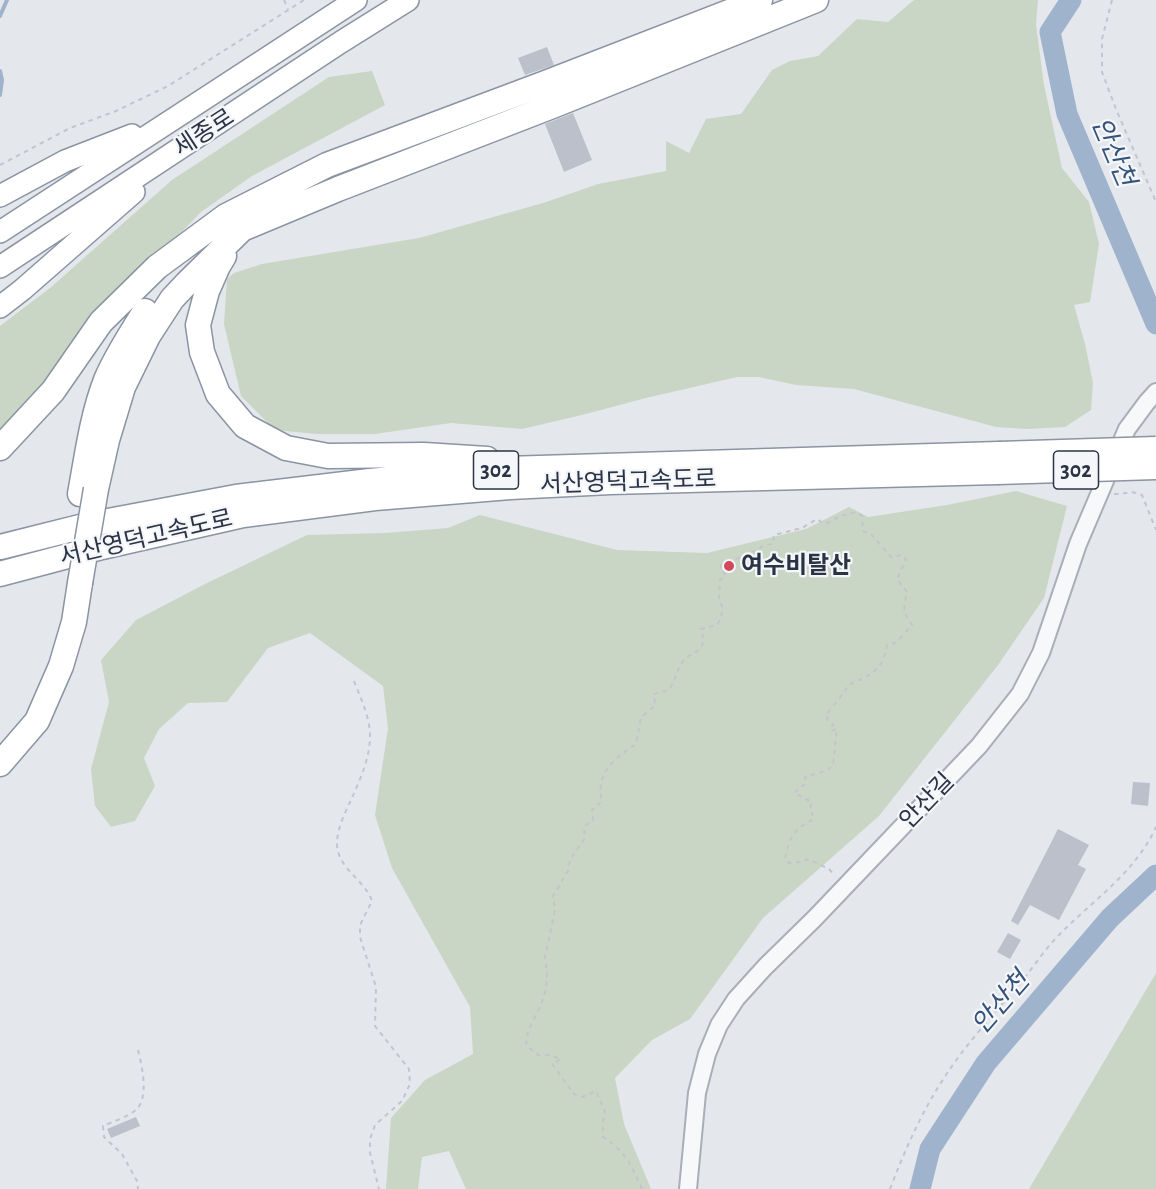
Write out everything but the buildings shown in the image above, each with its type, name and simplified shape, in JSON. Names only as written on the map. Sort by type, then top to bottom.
[{"type":"highway","name":"세종로","points":[[0,232],[356,0]]},
{"type":"highway","name":"세종로","points":[[0,267],[340,42],[408,0]]},
{"type":"highway","points":[[0,448],[53,391],[101,322],[158,267],[327,165],[760,0]]},
{"type":"highway","points":[[0,741],[26,708],[41,680],[73,582],[88,491],[123,387],[148,336],[172,299],[234,223],[338,189],[816,0]]},
{"type":"highway","points":[[0,196],[65,161],[172,120]]},
{"type":"highway","points":[[0,307],[193,140]]},
{"type":"highway","points":[[234,223],[207,291],[198,325],[202,352],[218,394],[245,426],[286,448],[328,456],[424,455],[606,465]]},
{"type":"highway","name":"서산영덕고속도로","points":[[0,574],[102,547],[243,515],[375,498],[510,486],[998,463],[1156,448]]},
{"type":"highway","name":"서산영덕고속도로","points":[[0,547],[92,524],[236,497],[370,481],[484,471],[606,465],[998,463],[1156,467]]},
{"type":"highway","points":[[0,764],[37,721],[61,666],[74,622],[73,582]]},
{"type":"street","name":"안산길","points":[[688,1189],[697,1093],[707,1054],[720,1025],[736,999],[765,967],[979,746],[1020,694],[1041,653],[1099,491],[1127,429],[1152,397]]},
{"type":"path","points":[[284,0],[288,9]]},
{"type":"path","points":[[0,165],[70,128],[116,111],[168,86],[304,0]]},
{"type":"path","points":[[1112,0],[1102,39],[1102,72],[1156,202]]},
{"type":"path","points":[[1099,491],[1119,494],[1133,491],[1142,495],[1156,530]]},
{"type":"path","points":[[642,1189],[629,1160],[617,1146],[603,1137],[605,1111],[596,1091],[582,1097],[574,1094],[552,1064],[561,1059],[549,1055],[538,1055],[526,1045],[528,1031],[546,989],[545,957],[555,910],[553,896],[568,871],[570,860],[585,838],[584,827],[593,820],[592,810],[602,801],[600,791],[606,770],[624,752],[636,744],[641,717],[655,706],[654,694],[669,690],[680,663],[689,654],[700,650],[704,640],[701,629],[717,625],[720,620],[723,609],[719,599],[720,580],[726,576],[722,564],[733,558],[741,557],[749,551],[756,551],[764,544],[773,544],[774,535],[802,528],[817,519],[824,524],[840,516],[856,512],[862,516],[863,531],[872,535],[891,557],[902,555],[906,560],[897,579],[907,592],[904,608],[912,625],[897,642],[887,645],[885,658],[870,676],[848,685],[846,691],[826,715],[833,724],[831,731],[837,729],[833,766],[805,777],[806,783],[794,793],[812,802],[810,808],[814,819],[794,831],[787,846],[785,859],[789,863],[808,859],[829,869],[834,876],[852,879]]},
{"type":"path","points":[[354,681],[368,720],[369,750],[364,772],[344,815],[337,844],[340,859],[370,894],[372,901],[360,925],[360,937],[376,987],[375,1026],[409,1069],[410,1084],[402,1101],[375,1125],[370,1139],[370,1154],[379,1189]]},
{"type":"path","points":[[890,1189],[907,1145],[945,1077],[1058,936],[1134,863],[1149,843],[1156,827]]},
{"type":"path","points":[[138,1050],[142,1070],[143,1099],[136,1110],[103,1126],[104,1137],[122,1154],[137,1181],[138,1189]]},
{"type":"green space","points":[[914,0],[1038,0],[1036,25],[1044,85],[1062,168],[1089,202],[1099,244],[1090,302],[1074,305],[1093,383],[1091,410],[1065,427],[1027,429],[996,427],[854,389],[796,385],[759,377],[737,377],[522,429],[451,423],[375,434],[317,434],[275,430],[241,396],[224,324],[227,279],[234,273],[262,264],[419,238],[543,203],[598,184],[666,171],[666,141],[689,153],[706,119],[741,114],[772,70],[790,61],[818,56],[857,19],[888,22]]},
{"type":"green space","points":[[372,71],[385,105],[252,176],[201,212],[94,322],[24,412],[0,433],[0,326],[50,288],[172,180],[329,77]]},
{"type":"green space","points":[[1016,491],[1067,506],[1044,598],[998,665],[879,816],[763,918],[690,1019],[652,1040],[615,1078],[624,1124],[651,1189],[466,1189],[449,1151],[422,1157],[418,1189],[386,1189],[391,1118],[425,1080],[473,1054],[470,1007],[392,868],[375,815],[388,728],[383,686],[310,633],[268,648],[227,702],[188,703],[159,729],[144,758],[155,786],[135,821],[111,827],[95,806],[91,769],[109,702],[101,660],[136,620],[307,535],[385,533],[448,528],[480,515],[617,550],[707,553],[806,529],[849,507],[868,517],[947,505]]},
{"type":"green space","points":[[1156,973],[1156,1189],[1029,1189]]},
{"type":"waterway","points":[[0,16],[7,0]]},
{"type":"waterway","name":"안산천","points":[[1071,0],[1050,32],[1067,114],[1156,324]]},
{"type":"waterway","points":[[0,71],[2,80],[0,95]]},
{"type":"waterway","name":"안산천","points":[[920,1189],[930,1149],[986,1063],[1110,918],[1156,875]]},
{"type":"place","name":"여수비탈산","points":[[729,566]]}]
